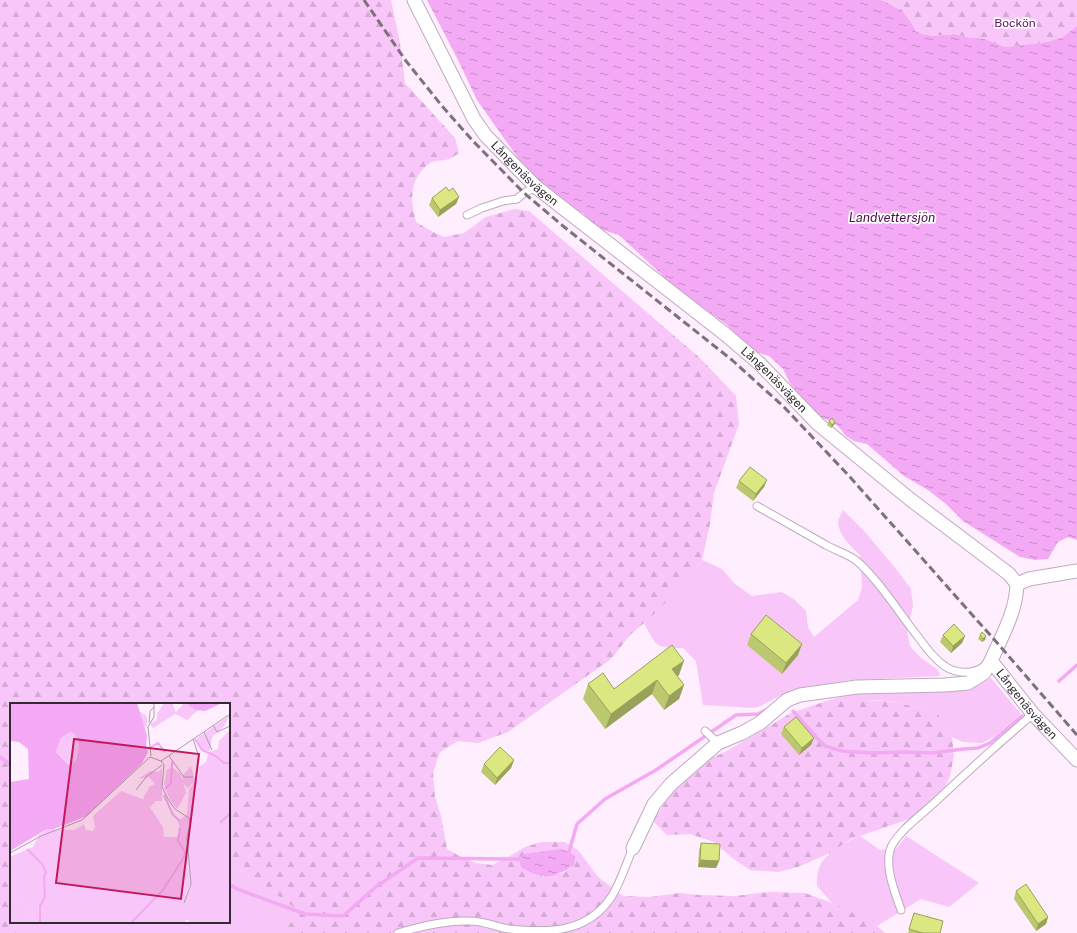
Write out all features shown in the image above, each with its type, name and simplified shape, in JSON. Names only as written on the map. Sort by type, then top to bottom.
[{"type":"street","name":"Långenäsvägen","points":[[414,0],[474,119],[486,136],[536,187],[725,334],[760,364],[818,424],[911,500],[1009,574],[1016,584],[1016,596],[1006,629],[991,661],[1033,714],[1077,760]]},
{"type":"street","points":[[1016,584],[1036,578],[1077,571]]},
{"type":"street","points":[[633,848],[654,804],[711,737],[742,733],[760,723],[788,700],[800,695],[857,687],[968,682],[984,673],[991,661]]},
{"type":"lane","points":[[467,215],[482,208],[517,199],[524,193],[536,187]]},
{"type":"lane","points":[[757,506],[858,562],[884,592],[929,651],[944,666],[956,672],[965,672],[978,670],[991,661]]},
{"type":"lane","points":[[901,910],[893,884],[890,866],[890,851],[894,843],[940,797],[1033,714]]},
{"type":"lane","points":[[398,933],[417,927],[447,922],[470,921],[484,922],[505,928],[535,932],[560,932],[577,926],[596,915],[612,897],[633,848]]},
{"type":"green space","points":[[0,0],[391,0],[400,43],[405,83],[455,138],[459,153],[447,160],[430,163],[418,176],[415,182],[412,197],[416,222],[444,237],[464,233],[486,217],[514,209],[529,211],[700,358],[736,396],[739,424],[714,493],[710,524],[702,560],[690,580],[676,590],[660,609],[630,635],[611,659],[508,732],[478,743],[458,741],[440,752],[433,773],[435,797],[441,816],[447,849],[476,863],[492,865],[525,847],[541,842],[565,842],[578,850],[598,877],[623,896],[650,897],[679,893],[735,896],[769,892],[805,893],[832,903],[855,914],[877,926],[885,933],[284,933],[299,911],[253,877],[230,864],[230,703],[10,703],[10,923],[18,923],[15,929],[16,933],[0,933]],"holes":[[[561,849],[574,865],[563,873],[542,877],[548,852]]]},
{"type":"green space","name":"Bockön","points":[[881,0],[1077,0],[1077,26],[1063,37],[1047,42],[1005,47],[985,39],[965,37],[955,34],[933,36],[916,32],[914,26],[902,10]]},
{"type":"green space","points":[[843,510],[865,532],[911,589],[913,606],[907,631],[910,646],[920,657],[938,670],[940,676],[851,680],[800,688],[754,708],[703,705],[696,661],[683,648],[667,647],[658,644],[644,623],[660,609],[676,590],[690,580],[702,560],[722,569],[735,584],[752,596],[782,592],[795,600],[806,611],[808,627],[814,637],[858,600],[862,588],[860,555],[846,540],[838,523]]},
{"type":"green space","points":[[991,678],[1021,714],[995,736],[982,743],[963,742],[952,737],[937,713],[896,702],[875,700],[829,700],[858,693],[886,691],[954,691],[975,687]]},
{"type":"green space","points":[[850,699],[896,702],[937,713],[952,737],[954,756],[950,776],[944,789],[929,805],[912,818],[851,839],[830,853],[798,867],[778,872],[750,870],[731,857],[714,842],[690,834],[667,835],[653,821],[678,783],[707,760],[727,751],[791,713],[829,700]]},
{"type":"green space","points":[[860,836],[880,850],[896,849],[906,836],[979,883],[949,907],[921,899],[877,926],[832,903],[817,886],[818,870],[826,858],[849,841]]},
{"type":"green space","points":[[230,864],[253,877],[300,911],[284,933],[16,933],[15,929],[18,923],[230,923]]},
{"type":"water","name":"Landvettersjön","points":[[427,0],[881,0],[902,10],[914,26],[916,32],[933,36],[955,34],[965,37],[985,39],[1005,47],[1047,42],[1063,37],[1077,26],[1077,540],[1068,537],[1058,542],[1048,559],[1035,560],[1020,557],[963,521],[946,504],[928,490],[904,476],[867,444],[854,441],[846,436],[838,426],[819,417],[791,385],[783,369],[769,356],[756,352],[748,347],[726,324],[673,287],[619,235],[603,230],[594,225],[583,213],[574,210],[538,181],[523,165],[477,100]]},
{"type":"water","points":[[561,849],[575,856],[574,865],[567,870],[554,875],[542,876],[521,867],[519,859],[525,854]]},
{"type":"building","points":[[446,187],[449,191],[453,188],[459,197],[440,210],[432,198]]},
{"type":"building","points":[[832,418],[835,422],[832,425],[829,421]]},
{"type":"building","points":[[750,467],[767,480],[756,494],[739,481]]},
{"type":"building","points":[[766,615],[802,644],[786,663],[751,634]]},
{"type":"building","points":[[954,624],[965,636],[953,646],[943,635]]},
{"type":"building","points":[[982,632],[986,636],[983,639],[980,635]]},
{"type":"building","points":[[672,645],[684,661],[672,669],[684,685],[669,696],[657,680],[611,714],[588,684],[603,673],[614,689]]},
{"type":"building","points":[[796,717],[814,738],[802,748],[784,727]]},
{"type":"building","points":[[500,747],[514,760],[497,778],[484,764]]},
{"type":"building","points":[[701,843],[720,844],[719,861],[700,860]]},
{"type":"building","points":[[1026,884],[1048,917],[1038,924],[1016,891]]},
{"type":"building","points":[[914,913],[943,921],[940,933],[923,933],[909,929]]},
{"type":"waterway","points":[[1059,681],[1077,665]]},
{"type":"waterway","points":[[569,852],[577,824],[605,799],[656,770],[736,715],[758,714],[768,709]]},
{"type":"waterway","points":[[793,711],[825,746],[842,751],[871,753],[932,753],[978,748],[990,743],[1022,716]]},
{"type":"waterway","points":[[0,757],[10,764]]},
{"type":"waterway","points":[[230,885],[237,889],[305,914],[343,916],[377,886],[418,858],[519,859]]},
{"type":"railway","points":[[364,0],[406,61],[442,106],[473,141],[524,193],[563,226],[732,360],[784,407],[850,477],[1077,735]]}]
